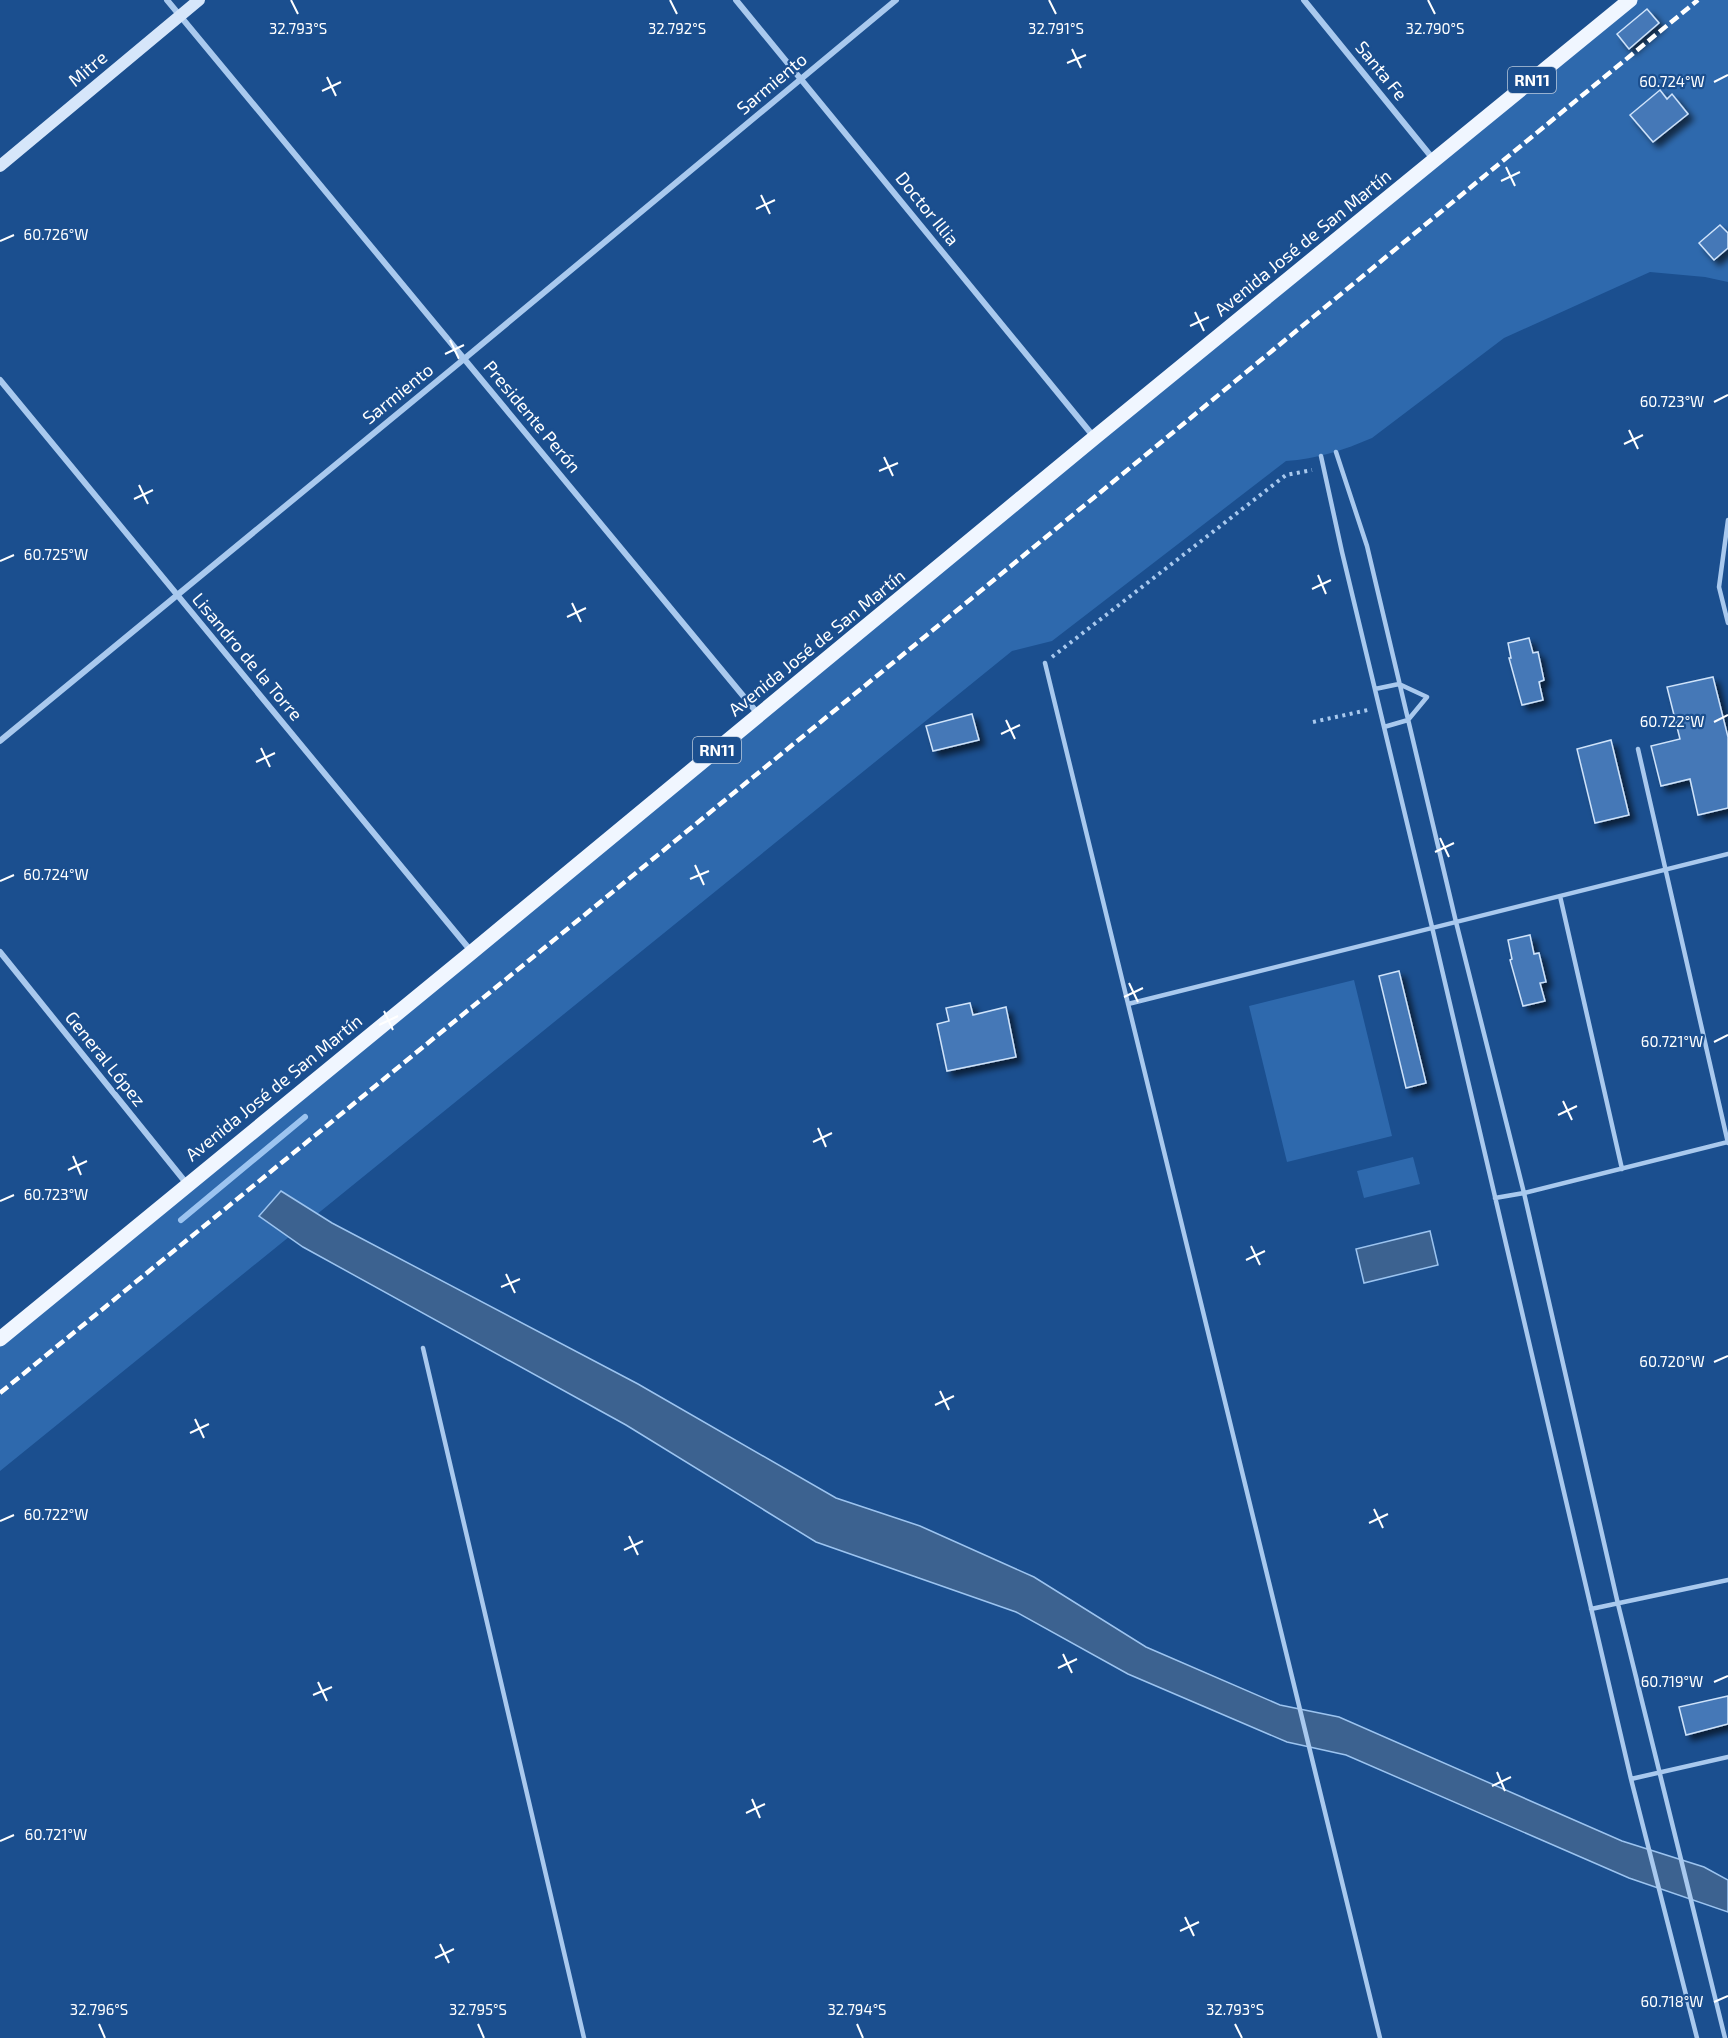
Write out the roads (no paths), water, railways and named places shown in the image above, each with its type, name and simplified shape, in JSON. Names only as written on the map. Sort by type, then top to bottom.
[{"type":"main road","name":"Avenida José de San Martín","points":[[0,1338],[1630,0]]},
{"type":"street","name":"Presidente Perón","points":[[167,0],[759,715]]},
{"type":"street","name":"Mitre","points":[[0,166],[199,0]]},
{"type":"street","name":"Doctor Illia","points":[[736,0],[1094,438]]},
{"type":"street","name":"Sarmiento","points":[[0,741],[465,359],[896,0]]},
{"type":"street","name":"Santa Fe","points":[[1304,0],[1435,161]]},
{"type":"street","name":"Lisandro de la Torre","points":[[0,380],[472,952]]},
{"type":"street","name":"General López","points":[[0,952],[188,1184]]},
{"type":"lane","points":[[1336,452],[1367,546],[1456,922],[1524,1193],[1618,1604],[1725,2038]]},
{"type":"lane","points":[[1321,456],[1341,552],[1432,927],[1631,1779],[1696,2038]]},
{"type":"lane","points":[[1728,520],[1719,587],[1728,622]]},
{"type":"lane","points":[[1044,663],[1380,2038]]},
{"type":"lane","points":[[1375,689],[1399,684],[1427,698],[1408,720],[1384,727]]},
{"type":"lane","points":[[1495,1197],[1524,1193],[1728,1142],[1638,749]]},
{"type":"lane","points":[[1128,1004],[1728,854]]},
{"type":"lane","points":[[1560,896],[1622,1169]]},
{"type":"lane","points":[[423,1348],[584,2038]]},
{"type":"lane","points":[[1591,1609],[1728,1580]]},
{"type":"lane","points":[[1631,1779],[1728,1756]]},
{"type":"waterway","points":[[181,1220],[305,1117]]},
{"type":"railway","points":[[0,1393],[955,612],[1698,0]]}]
